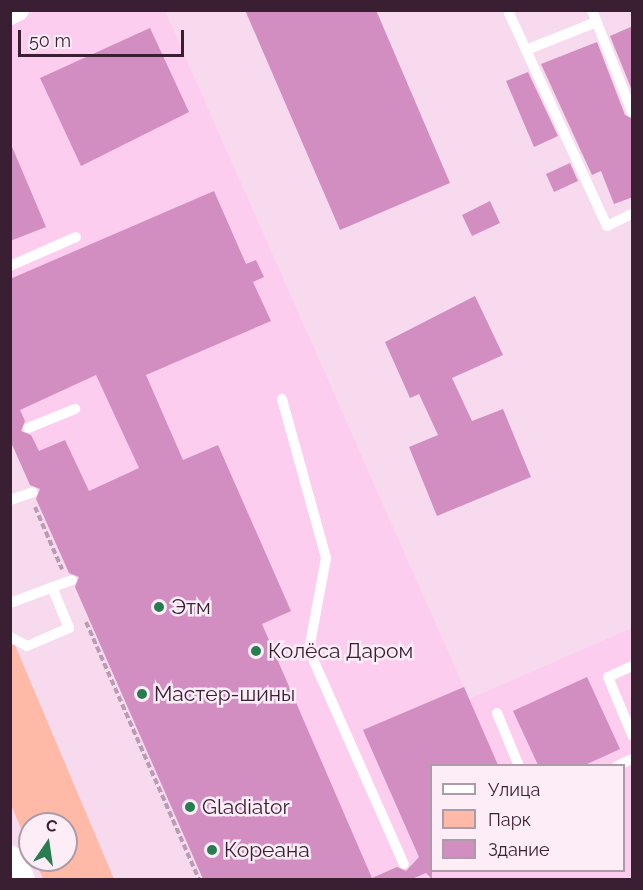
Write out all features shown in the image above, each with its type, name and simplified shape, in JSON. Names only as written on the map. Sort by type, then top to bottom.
[{"type":"main road","points":[[10,862],[18,879]]},
{"type":"street","points":[[10,14],[18,10]]},
{"type":"lane","points":[[592,10],[594,23],[633,112]]},
{"type":"lane","points":[[509,13],[607,226],[633,214]]},
{"type":"lane","points":[[526,50],[594,23]]},
{"type":"lane","points":[[10,266],[76,237]]},
{"type":"lane","points":[[282,399],[326,558],[309,650],[404,864]]},
{"type":"lane","points":[[28,428],[75,409]]},
{"type":"lane","points":[[10,500],[31,493]]},
{"type":"lane","points":[[10,603],[70,580]]},
{"type":"lane","points":[[10,637],[27,646],[69,628],[52,587]]},
{"type":"lane","points":[[633,666],[608,677],[633,735]]},
{"type":"lane","points":[[497,713],[519,764]]},
{"type":"path","points":[[31,493],[199,879]]},
{"type":"shaded area","points":[[36,11],[165,11],[469,699],[632,628],[632,879],[203,879],[11,440],[10,22]]},
{"type":"green space","points":[[10,644],[15,645],[114,879],[43,879],[40,872],[78,872],[78,812],[18,812],[18,821],[11,805]]},
{"type":"building","points":[[245,10],[376,10],[450,183],[340,230]]},
{"type":"building","points":[[633,26],[633,93],[610,36]]},
{"type":"building","points":[[150,28],[189,112],[81,166],[40,78]]},
{"type":"building","points":[[597,42],[625,115],[633,119],[633,197],[614,204],[601,171],[592,175],[541,64]]},
{"type":"building","points":[[528,72],[558,136],[534,147],[506,81]]},
{"type":"building","points":[[10,142],[46,227],[10,241]]},
{"type":"building","points":[[570,163],[578,181],[554,192],[546,174]]},
{"type":"building","points":[[214,191],[246,264],[256,260],[264,277],[253,282],[271,321],[146,375],[183,460],[218,445],[291,611],[262,624],[372,878],[397,867],[406,871],[419,857],[363,730],[464,687],[498,764],[430,764],[430,872],[432,872],[432,879],[426,873],[412,879],[203,879],[75,587],[79,577],[69,573],[36,499],[40,489],[30,485],[10,440],[10,279]],"holes":[[[96,375],[139,468],[89,491],[65,440],[39,451],[31,435],[21,431],[25,421],[20,410]]]},
{"type":"building","points":[[490,201],[500,223],[472,236],[462,215]]},
{"type":"building","points":[[475,296],[503,355],[452,378],[472,421],[503,409],[531,477],[437,516],[409,447],[438,435],[419,394],[410,398],[385,342]]},
{"type":"building","points":[[587,677],[620,749],[587,764],[538,764],[513,711]]},
{"type":"place","name":"Этм","points":[[159,607]]},
{"type":"place","name":"Колёса Даром","points":[[256,651]]},
{"type":"place","name":"Мастер-шины","points":[[142,694]]},
{"type":"place","name":"Gladiator","points":[[190,807]]},
{"type":"place","name":"Кореана","points":[[212,850]]}]
